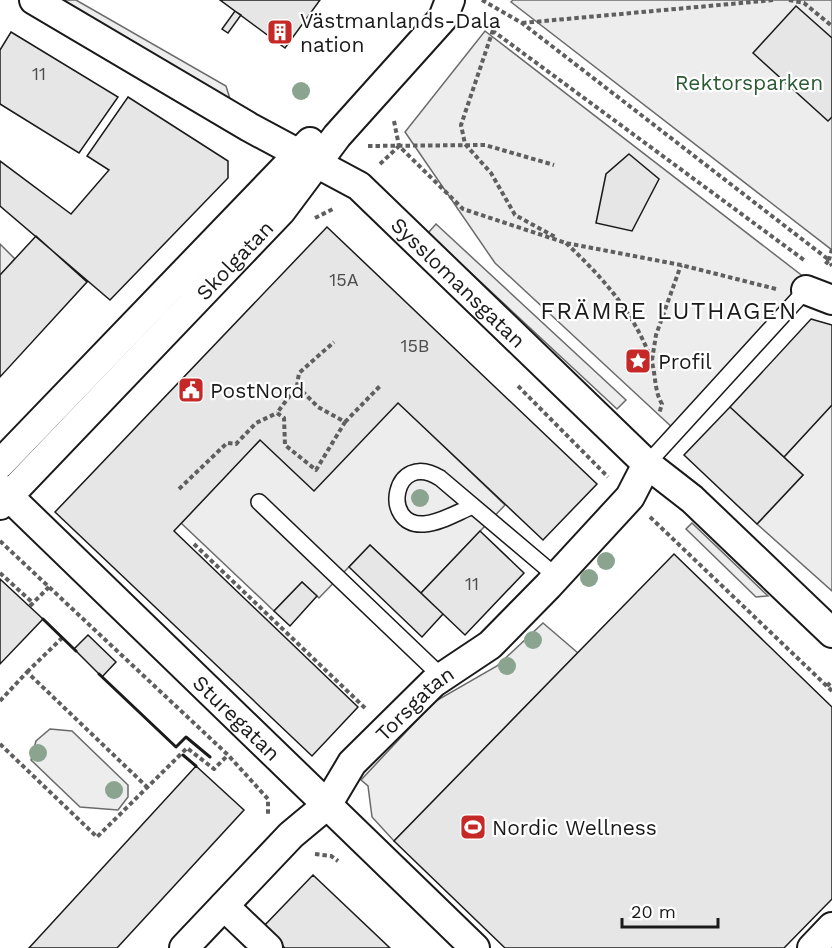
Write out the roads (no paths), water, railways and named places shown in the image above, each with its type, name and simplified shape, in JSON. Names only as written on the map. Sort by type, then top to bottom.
[{"type":"street","name":"Sysslomansgatan","points":[[34,0],[308,159],[359,186],[647,464],[692,499],[832,633]]},
{"type":"street","name":"Skolgatan","points":[[3,496],[281,210],[324,129],[433,0]]},
{"type":"street","name":"Skolgatan","points":[[0,464],[308,159],[337,136],[443,18],[458,6]]},
{"type":"street","points":[[806,290],[832,300]]},
{"type":"street","name":"Torsgatan","points":[[184,948],[291,835],[327,805],[352,763],[433,683],[489,645],[557,577],[630,497],[647,464]]},
{"type":"street","name":"Sturegatan","points":[[3,496],[475,948]]},
{"type":"street","points":[[224,906],[268,948]]},
{"type":"street","points":[[812,948],[832,927]]},
{"type":"lane","points":[[647,464],[806,290]]},
{"type":"lane","points":[[473,506],[434,522],[414,523],[405,518],[398,509],[398,489],[403,480],[411,474],[432,473],[473,506],[557,577]]},
{"type":"lane","points":[[259,502],[442,677]]},
{"type":"place","name":"Västmanlands-Dala nation","points":[[280,32]]},
{"type":"place","name":"Profil","points":[[638,361]]},
{"type":"place","name":"PostNord","points":[[191,390]]},
{"type":"place","name":"Nordic Wellness","points":[[473,827]]},
{"type":"district","name":"FRÄMRE LUTHAGEN","points":[[669,311]]},
{"type":"park label","name":"Rektorsparken","points":[[749,82]]}]
